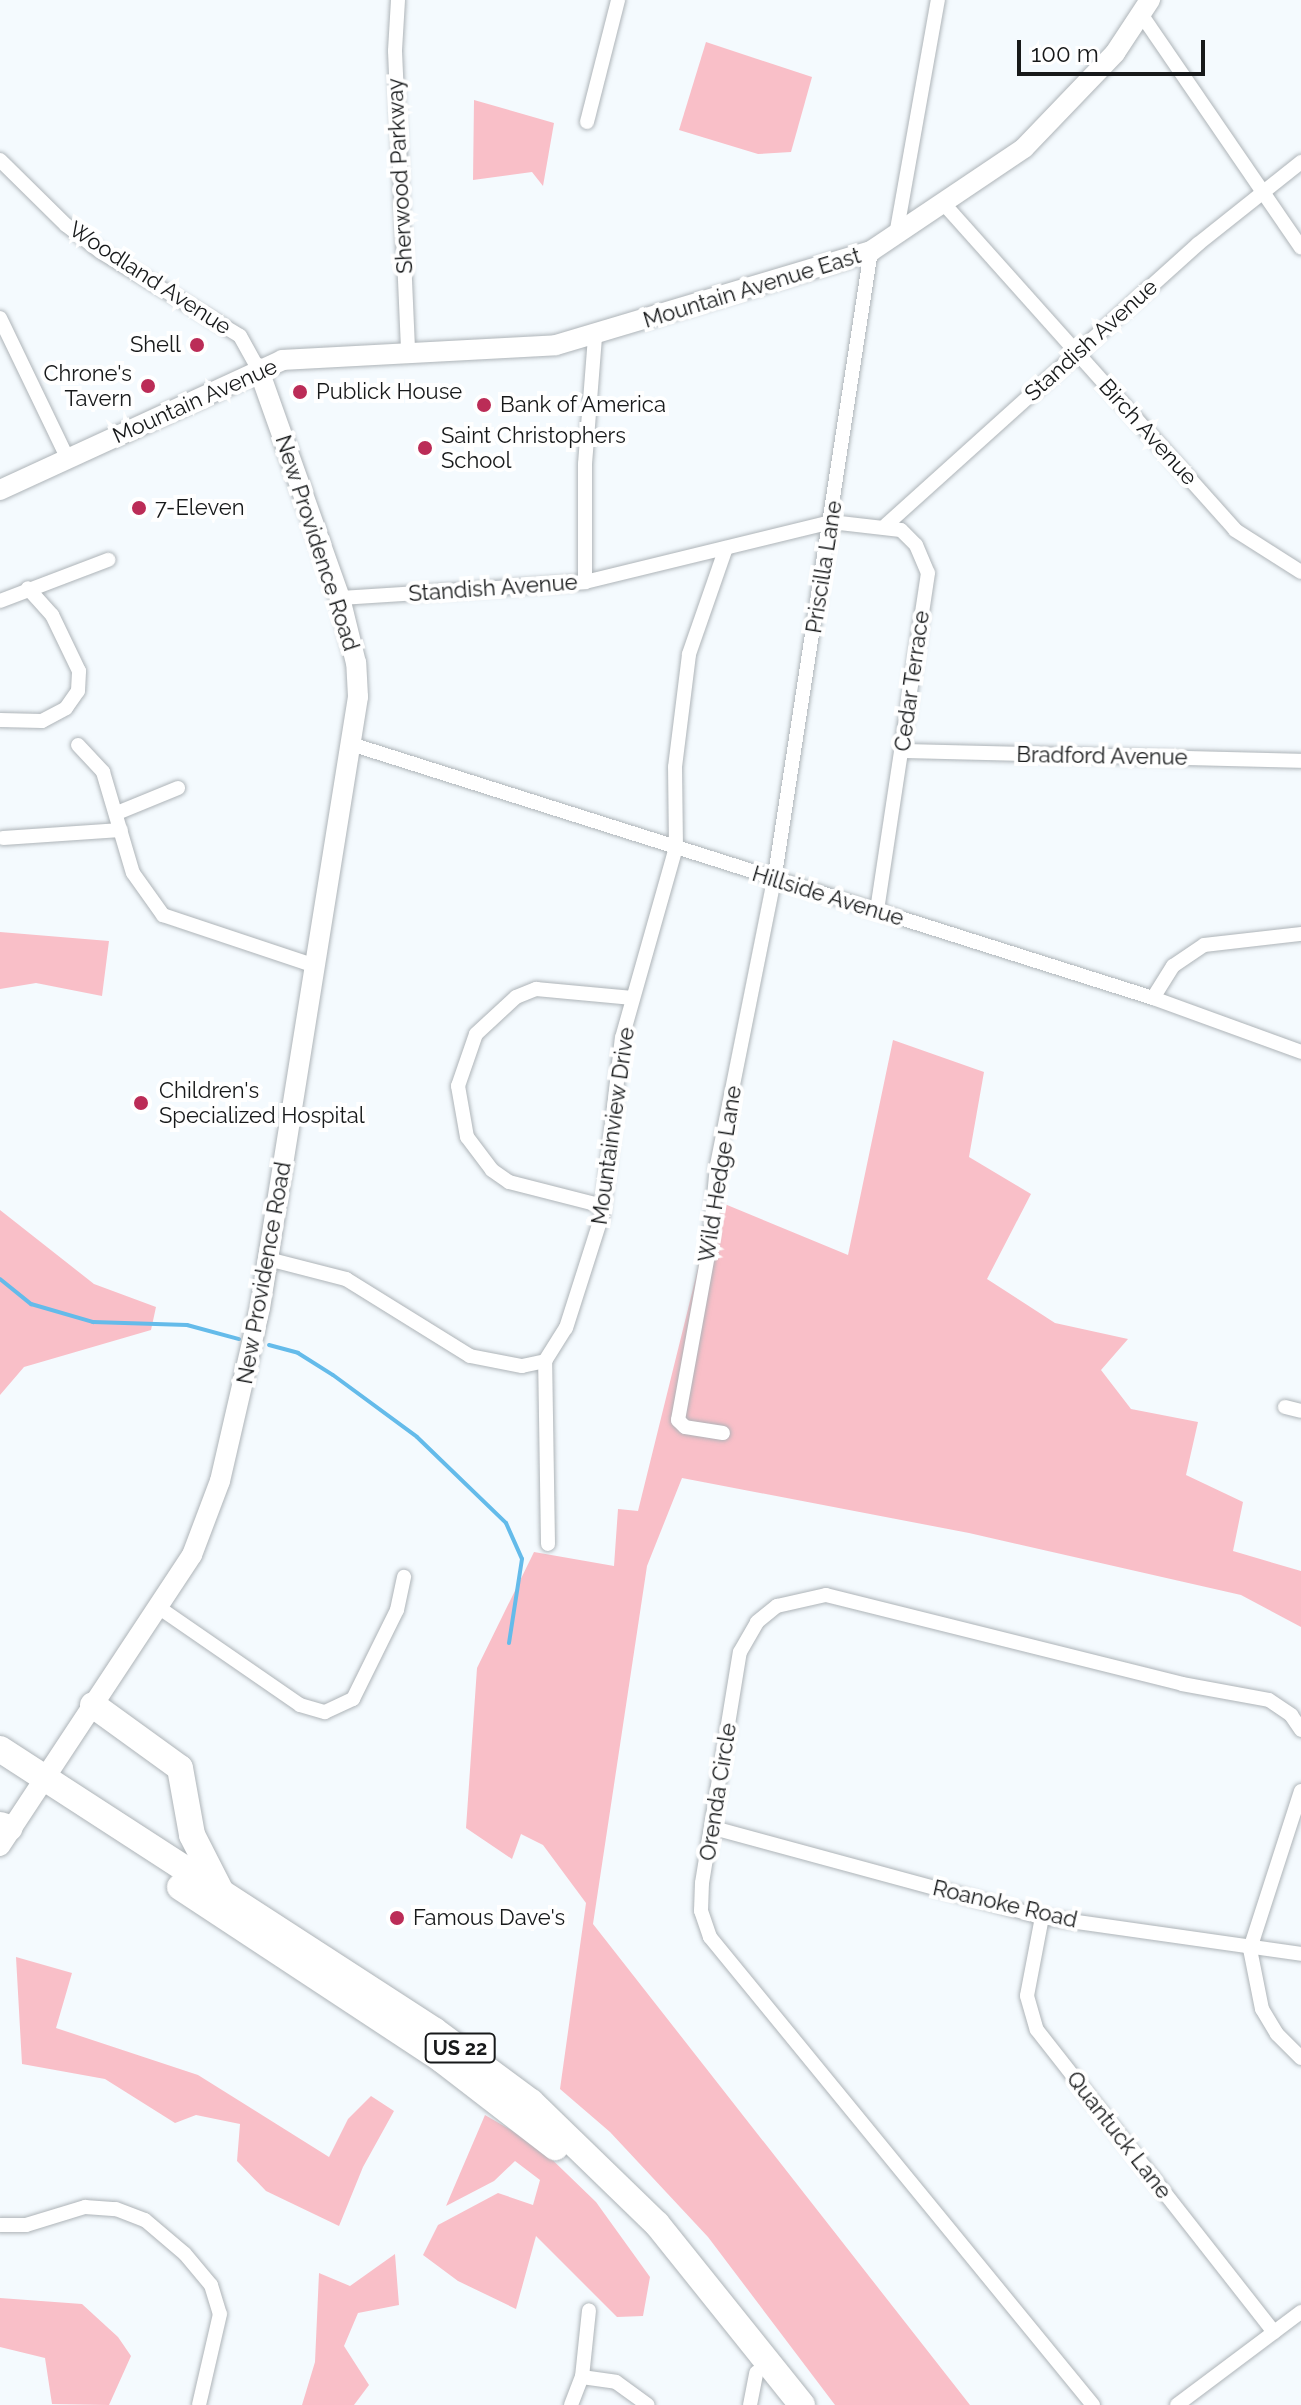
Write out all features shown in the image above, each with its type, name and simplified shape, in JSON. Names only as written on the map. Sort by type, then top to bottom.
[{"type":"highway","points":[[93,1705],[180,1768],[192,1835],[220,1890]]},
{"type":"highway","name":"US 22","points":[[0,1749],[38,1785],[520,2117],[626,2216],[781,2405]]},
{"type":"highway","name":"US 22","points":[[0,1768],[38,1785],[220,1890],[455,2045],[531,2102],[657,2224],[802,2405]]},
{"type":"street","name":"Sherwood Parkway","points":[[398,0],[395,51],[408,353]]},
{"type":"street","points":[[587,122],[618,0]]},
{"type":"street","points":[[896,235],[932,1]]},
{"type":"street","points":[[1146,7],[1301,248]]},
{"type":"street","name":"Mountain Avenue East","points":[[544,346],[595,336],[871,251],[1024,148],[1115,53],[1146,7]]},
{"type":"street","name":"Woodland Avenue","points":[[0,160],[101,252],[240,336],[258,368]]},
{"type":"street","name":"Standish Avenue","points":[[886,525],[1261,190],[1301,162]]},
{"type":"street","name":"Birch Avenue","points":[[944,204],[1235,530],[1268,556],[1301,572]]},
{"type":"street","name":"Priscilla Lane","points":[[774,881],[871,251]]},
{"type":"street","points":[[0,318],[68,459]]},
{"type":"street","points":[[585,582],[585,464],[595,336]]},
{"type":"street","name":"Mountain Avenue","points":[[0,490],[258,368],[282,360],[544,346]]},
{"type":"street","name":"New Providence Road","points":[[3,1833],[161,1609],[192,1555],[220,1481],[245,1384],[268,1259],[354,745],[356,663],[340,598],[258,368]]},
{"type":"street","points":[[831,522],[886,525]]},
{"type":"street","name":"Standish Avenue","points":[[340,598],[585,582],[831,522]]},
{"type":"street","name":"Cedar Terrace","points":[[877,909],[928,573],[909,537],[886,525]]},
{"type":"street","name":"Mountainview Drive","points":[[545,1361],[566,1328],[603,1206],[620,1053],[676,847],[679,710],[693,640],[726,548]]},
{"type":"street","points":[[0,601],[108,560]]},
{"type":"street","points":[[0,720],[42,721],[66,708],[78,691],[79,671],[59,629],[28,588]]},
{"type":"street","points":[[78,745],[103,772],[140,889],[163,915],[315,966]]},
{"type":"street","name":"Hillside Avenue","points":[[354,745],[774,881],[877,909],[1153,998],[1301,1052]]},
{"type":"street","name":"Bradford Avenue","points":[[902,751],[1301,761]]},
{"type":"street","points":[[117,813],[178,788]]},
{"type":"street","points":[[3,838],[121,830]]},
{"type":"street","name":"Wild Hedge Lane","points":[[723,1433],[685,1427],[678,1420],[709,1250],[717,1165],[774,881]]},
{"type":"street","points":[[1153,998],[1173,966],[1204,945],[1301,934]]},
{"type":"street","points":[[603,1206],[509,1182],[492,1170],[467,1137],[458,1086],[476,1034],[516,997],[536,989],[633,998]]},
{"type":"street","points":[[268,1259],[346,1279],[470,1356],[522,1366],[545,1361],[548,1544]]},
{"type":"street","points":[[1285,1407],[1301,1411]]},
{"type":"street","points":[[161,1609],[300,1705],[325,1712],[353,1699],[397,1610],[404,1577]]},
{"type":"street","name":"Orenda Circle","points":[[1093,2405],[714,1945],[700,1902],[740,1652],[770,1611],[809,1595],[1269,1700],[1291,1715],[1301,1730]]},
{"type":"street","points":[[1301,1791],[1250,1949],[1262,2009],[1277,2034],[1301,2058]]},
{"type":"street","name":"Roanoke Road","points":[[714,1828],[1042,1917],[1301,1954]]},
{"type":"street","name":"Quantuck Lane","points":[[1042,1917],[1027,1996],[1037,2030],[1274,2332]]},
{"type":"street","points":[[0,2225],[26,2225],[85,2207],[116,2209],[145,2220],[185,2254],[211,2285],[220,2314],[199,2405]]},
{"type":"street","points":[[571,2405],[582,2377],[589,2310]]},
{"type":"street","points":[[1177,2405],[1301,2312]]},
{"type":"street","points":[[750,2405],[756,2373]]},
{"type":"street","points":[[582,2377],[616,2382],[648,2405]]},
{"type":"shaded area","points":[[706,42],[812,77],[791,152],[758,154],[679,130]]},
{"type":"shaded area","points":[[474,100],[554,123],[543,186],[532,172],[473,180]]},
{"type":"shaded area","points":[[0,932],[109,941],[102,996],[36,983],[0,989]]},
{"type":"shaded area","points":[[893,1040],[984,1072],[969,1157],[1031,1194],[987,1279],[1055,1323],[1128,1339],[1101,1370],[1131,1409],[1198,1422],[1186,1475],[1243,1502],[1233,1551],[1301,1571],[1301,1627],[1241,1595],[969,1533],[682,1478],[647,1566],[593,1924],[970,2405],[835,2405],[708,2237],[610,2132],[560,2089],[586,1903],[543,1845],[521,1834],[512,1859],[466,1828],[477,1668],[534,1552],[614,1566],[618,1509],[638,1511],[715,1200],[848,1255]]},
{"type":"shaded area","points":[[0,1210],[94,1284],[156,1307],[151,1330],[24,1367],[0,1395]]},
{"type":"shaded area","points":[[16,1957],[72,1973],[56,2028],[198,2075],[329,2157],[348,2119],[371,2096],[394,2111],[363,2167],[339,2226],[266,2191],[237,2161],[240,2124],[196,2115],[175,2123],[105,2079],[22,2064]]},
{"type":"shaded area","points":[[485,2115],[537,2145],[596,2202],[650,2277],[643,2316],[617,2317],[536,2236],[516,2309],[458,2281],[423,2255],[438,2225],[498,2193],[533,2205],[540,2180],[515,2161],[494,2181],[446,2206]]},
{"type":"shaded area","points":[[395,2254],[399,2305],[358,2313],[344,2346],[369,2385],[354,2405],[302,2405],[315,2362],[319,2273],[350,2286]]},
{"type":"shaded area","points":[[0,2298],[82,2304],[118,2337],[131,2356],[109,2405],[52,2404],[45,2358],[0,2347]]},
{"type":"waterway","points":[[0,1279],[31,1304],[93,1322],[187,1325],[239,1339]]},
{"type":"waterway","points":[[269,1345],[298,1353],[417,1437],[506,1523],[522,1559],[509,1643]]},
{"type":"place","name":"Shell","points":[[197,345]]},
{"type":"place","name":"Chrone's Tavern","points":[[148,386]]},
{"type":"place","name":"Publick House","points":[[300,392]]},
{"type":"place","name":"Bank of America","points":[[484,405]]},
{"type":"place","name":"Saint Christophers School","points":[[425,448]]},
{"type":"place","name":"7-Eleven","points":[[139,508]]},
{"type":"place","name":"Children's Specialized Hospital","points":[[141,1103]]},
{"type":"place","name":"Famous Dave's","points":[[397,1918]]}]
